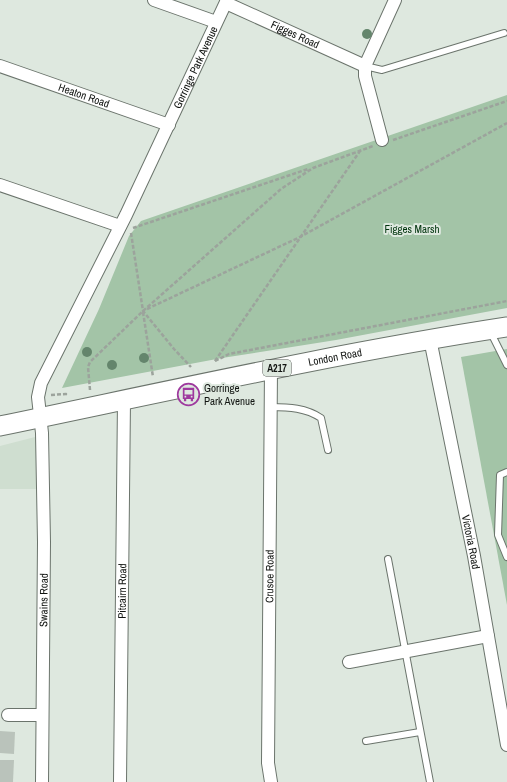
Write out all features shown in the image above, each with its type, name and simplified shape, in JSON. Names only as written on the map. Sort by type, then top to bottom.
[{"type":"main road","name":"London Road","points":[[0,426],[271,369],[430,339],[498,328]]},
{"type":"street","points":[[154,0],[216,22]]},
{"type":"street","points":[[383,142],[366,76],[365,66],[395,0]]},
{"type":"street","name":"Gorringe Park Avenue","points":[[40,417],[38,397],[41,383],[120,226],[227,1]]},
{"type":"street","name":"Figges Road","points":[[227,1],[365,66]]},
{"type":"street","name":"Heaton Road","points":[[0,66],[169,125]]},
{"type":"street","points":[[0,185],[120,226]]},
{"type":"street","name":"Victoria Road","points":[[430,339],[488,636],[507,745]]},
{"type":"street","name":"Crusoe Road","points":[[271,369],[268,756],[271,782]]},
{"type":"street","name":"Pitcairn Road","points":[[120,782],[124,400]]},
{"type":"street","name":"Swains Road","points":[[40,417],[44,542],[41,715],[42,782]]},
{"type":"street","points":[[349,662],[488,636]]},
{"type":"street","points":[[3,715],[41,715]]},
{"type":"lane","points":[[365,66],[382,70],[504,33]]},
{"type":"lane","points":[[498,328],[507,365]]},
{"type":"lane","points":[[271,407],[296,408],[315,414],[321,418],[328,450]]},
{"type":"lane","points":[[507,472],[500,475],[498,534],[507,557]]},
{"type":"lane","points":[[388,559],[430,782]]},
{"type":"lane","points":[[366,742],[420,732]]},
{"type":"path","points":[[153,377],[130,228],[313,168],[383,142],[507,101]]},
{"type":"path","points":[[143,311],[300,237],[507,123]]},
{"type":"path","points":[[360,151],[215,361],[229,354],[507,301]]},
{"type":"path","points":[[90,390],[88,367],[90,362],[143,311],[168,292],[281,189],[313,168]]},
{"type":"path","points":[[143,311],[191,367]]},
{"type":"path","points":[[48,396],[66,394]]},
{"type":"shaded area","points":[[35,437],[38,441],[39,489],[0,489],[0,446]]},
{"type":"green space","name":"Figges Marsh","points":[[507,95],[507,308],[336,340],[222,358],[62,388],[99,309],[129,236],[141,221]]},
{"type":"green space","points":[[507,349],[507,605],[461,357]]},
{"type":"building","points":[[0,731],[15,732],[14,754],[0,753]]},
{"type":"building","points":[[0,760],[14,760],[13,782],[0,782]]},
{"type":"place","name":"Gorringe Park Avenue","points":[[188,394]]}]
